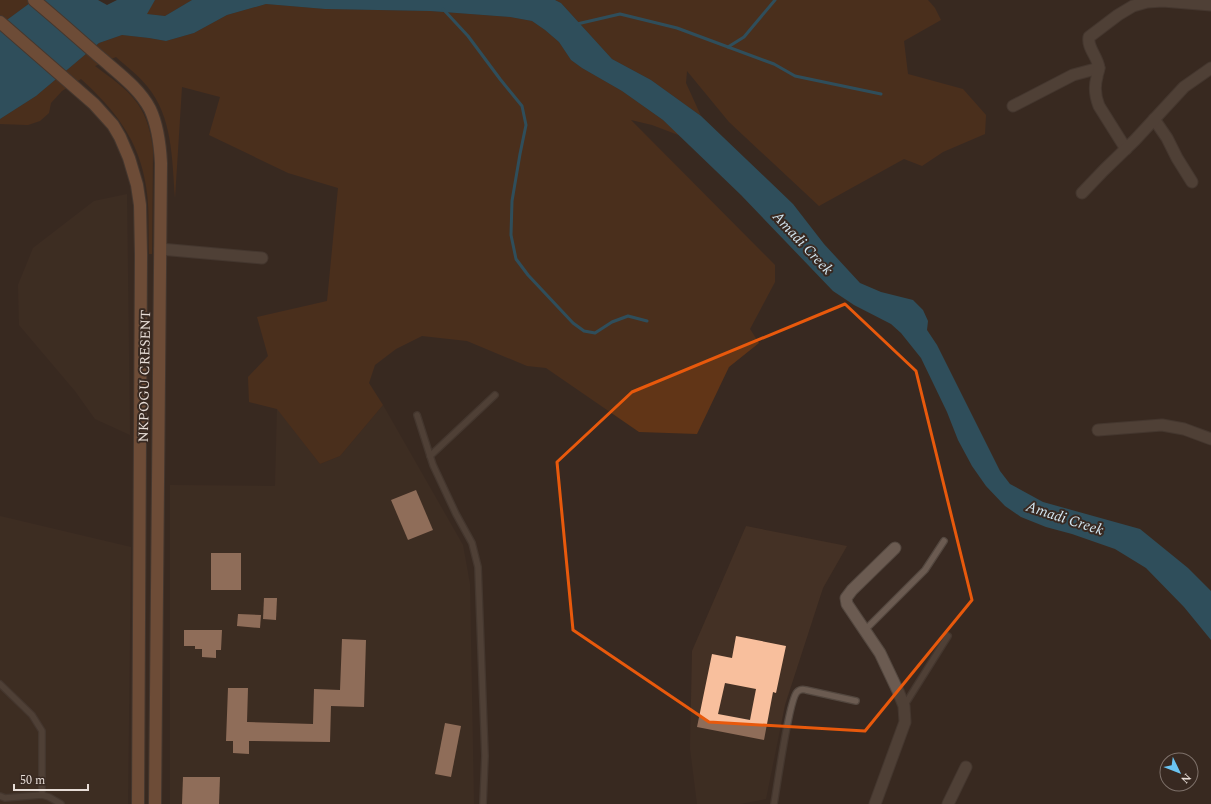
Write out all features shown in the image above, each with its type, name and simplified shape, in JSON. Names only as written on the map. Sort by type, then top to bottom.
[{"type":"main road","name":"NKPOGU CRESENT","points":[[34,0],[125,79],[140,94],[149,108],[159,138],[161,163],[155,804]]},
{"type":"main road","name":"NKPOGU CRESENT","points":[[0,22],[94,104],[113,125],[120,137],[134,172],[137,185],[140,205],[141,263],[138,804]]},
{"type":"street","points":[[1126,149],[1098,106],[1095,88],[1099,68],[1089,43],[1089,37],[1132,6],[1147,2],[1163,1],[1211,5]]},
{"type":"street","points":[[1013,106],[1074,75],[1099,68]]},
{"type":"street","points":[[1082,193],[1154,120],[1184,87],[1211,68]]},
{"type":"street","points":[[1154,120],[1167,138],[1192,182]]},
{"type":"street","points":[[160,249],[262,258]]},
{"type":"street","points":[[1098,430],[1162,425],[1184,429],[1211,439]]},
{"type":"street","points":[[875,804],[899,740],[904,722],[904,706],[880,653],[848,604],[846,598],[852,590],[895,548]]},
{"type":"street","points":[[948,804],[966,767]]},
{"type":"lane","points":[[430,456],[495,395]]},
{"type":"lane","points":[[417,416],[438,476],[472,543],[478,567],[485,756],[483,804]]},
{"type":"lane","points":[[865,630],[925,570],[944,541]]},
{"type":"lane","points":[[904,706],[948,636]]},
{"type":"lane","points":[[0,684],[32,715],[42,731],[42,795]]},
{"type":"lane","points":[[774,804],[790,715],[795,696],[798,691],[802,689],[856,701]]},
{"type":"lane","points":[[0,796],[5,798],[42,795],[61,804]]},
{"type":"highlighted area","points":[[845,304],[916,371],[972,600],[865,731],[709,722],[573,630],[557,462],[632,392]]},
{"type":"shaded area","points":[[0,0],[34,0],[0,25]]},
{"type":"shaded area","points":[[155,0],[192,0],[165,16],[146,14]]},
{"type":"shaded area","points":[[555,0],[928,0],[935,8],[941,20],[904,41],[908,74],[963,89],[986,115],[985,134],[943,152],[922,166],[904,159],[819,206],[729,122],[687,71],[686,83],[701,116],[651,80],[612,59],[561,3]]},
{"type":"shaded area","points":[[266,4],[325,9],[430,11],[510,17],[532,21],[559,42],[571,60],[622,91],[663,120],[681,136],[652,125],[631,120],[775,265],[775,282],[750,329],[759,343],[729,367],[697,434],[639,432],[546,368],[527,366],[467,341],[422,336],[396,349],[375,365],[369,383],[383,405],[340,456],[320,464],[277,409],[249,402],[248,377],[268,356],[257,317],[327,301],[338,188],[288,173],[209,135],[220,97],[182,87],[175,198],[170,139],[162,111],[156,98],[147,86],[136,74],[116,57],[95,66],[118,83],[135,100],[146,120],[150,133],[153,149],[152,254],[149,254],[147,194],[143,169],[138,154],[124,127],[115,114],[81,79],[62,91],[51,103],[49,113],[40,121],[28,125],[0,124],[0,119],[36,96],[99,43],[122,35],[166,41],[194,33],[227,15]]},
{"type":"shaded area","points":[[127,194],[130,435],[95,419],[75,391],[19,325],[18,285],[33,248],[94,201]]},
{"type":"shaded area","points":[[383,405],[463,545],[470,584],[474,804],[170,804],[170,485],[275,486],[277,408],[320,464],[340,456]]},
{"type":"shaded area","points":[[0,516],[131,547],[128,804],[0,804]]},
{"type":"shaded area","points":[[746,526],[847,546],[823,588],[785,705],[766,799],[740,804],[697,804],[690,748],[692,651]]},
{"type":"water","name":"Amadi Creek","points":[[34,0],[98,0],[107,5],[117,0],[155,0],[147,14],[165,16],[192,0],[555,0],[561,3],[612,59],[651,80],[701,116],[793,204],[824,244],[860,283],[881,292],[913,300],[923,310],[928,321],[927,330],[937,345],[1000,471],[1010,484],[1043,502],[1140,529],[1188,568],[1211,591],[1211,640],[1184,607],[1146,568],[1115,549],[1072,534],[1046,527],[1021,517],[1005,506],[986,486],[972,466],[958,440],[947,412],[921,358],[901,333],[891,324],[854,305],[833,291],[741,195],[663,120],[622,91],[571,60],[559,42],[532,21],[510,17],[430,11],[325,9],[266,4],[227,15],[194,33],[166,41],[122,35],[99,43],[36,96],[0,119],[0,25]]},
{"type":"building","points":[[416,490],[433,530],[408,540],[391,500]]},
{"type":"building","points":[[211,553],[241,553],[241,590],[211,590]]},
{"type":"building","points":[[264,598],[277,598],[276,620],[263,619]]},
{"type":"building","points":[[238,614],[261,615],[260,628],[237,626]]},
{"type":"building","points":[[184,630],[222,630],[221,650],[216,650],[216,658],[202,657],[202,649],[195,649],[195,646],[184,646]]},
{"type":"building","points":[[736,636],[786,646],[776,693],[773,692],[764,740],[697,727],[712,654],[732,658]],"holes":[[[725,683],[756,689],[750,720],[718,714]]]},
{"type":"building","points":[[342,639],[366,640],[364,707],[331,706],[330,742],[249,741],[249,754],[233,753],[233,741],[226,741],[228,688],[248,688],[247,722],[313,724],[314,689],[340,690]]},
{"type":"building","points":[[445,723],[461,726],[451,777],[435,774]]},
{"type":"building","points":[[183,777],[220,777],[219,804],[182,804]]},
{"type":"waterway","points":[[728,47],[744,37],[775,0]]},
{"type":"waterway","points":[[443,9],[468,36],[522,106],[526,125],[512,201],[511,235],[516,259],[528,275],[573,323],[584,331],[595,333],[612,322],[628,316],[647,321]]},
{"type":"waterway","points":[[577,24],[620,14],[677,28],[774,64],[795,76],[881,94]]}]
